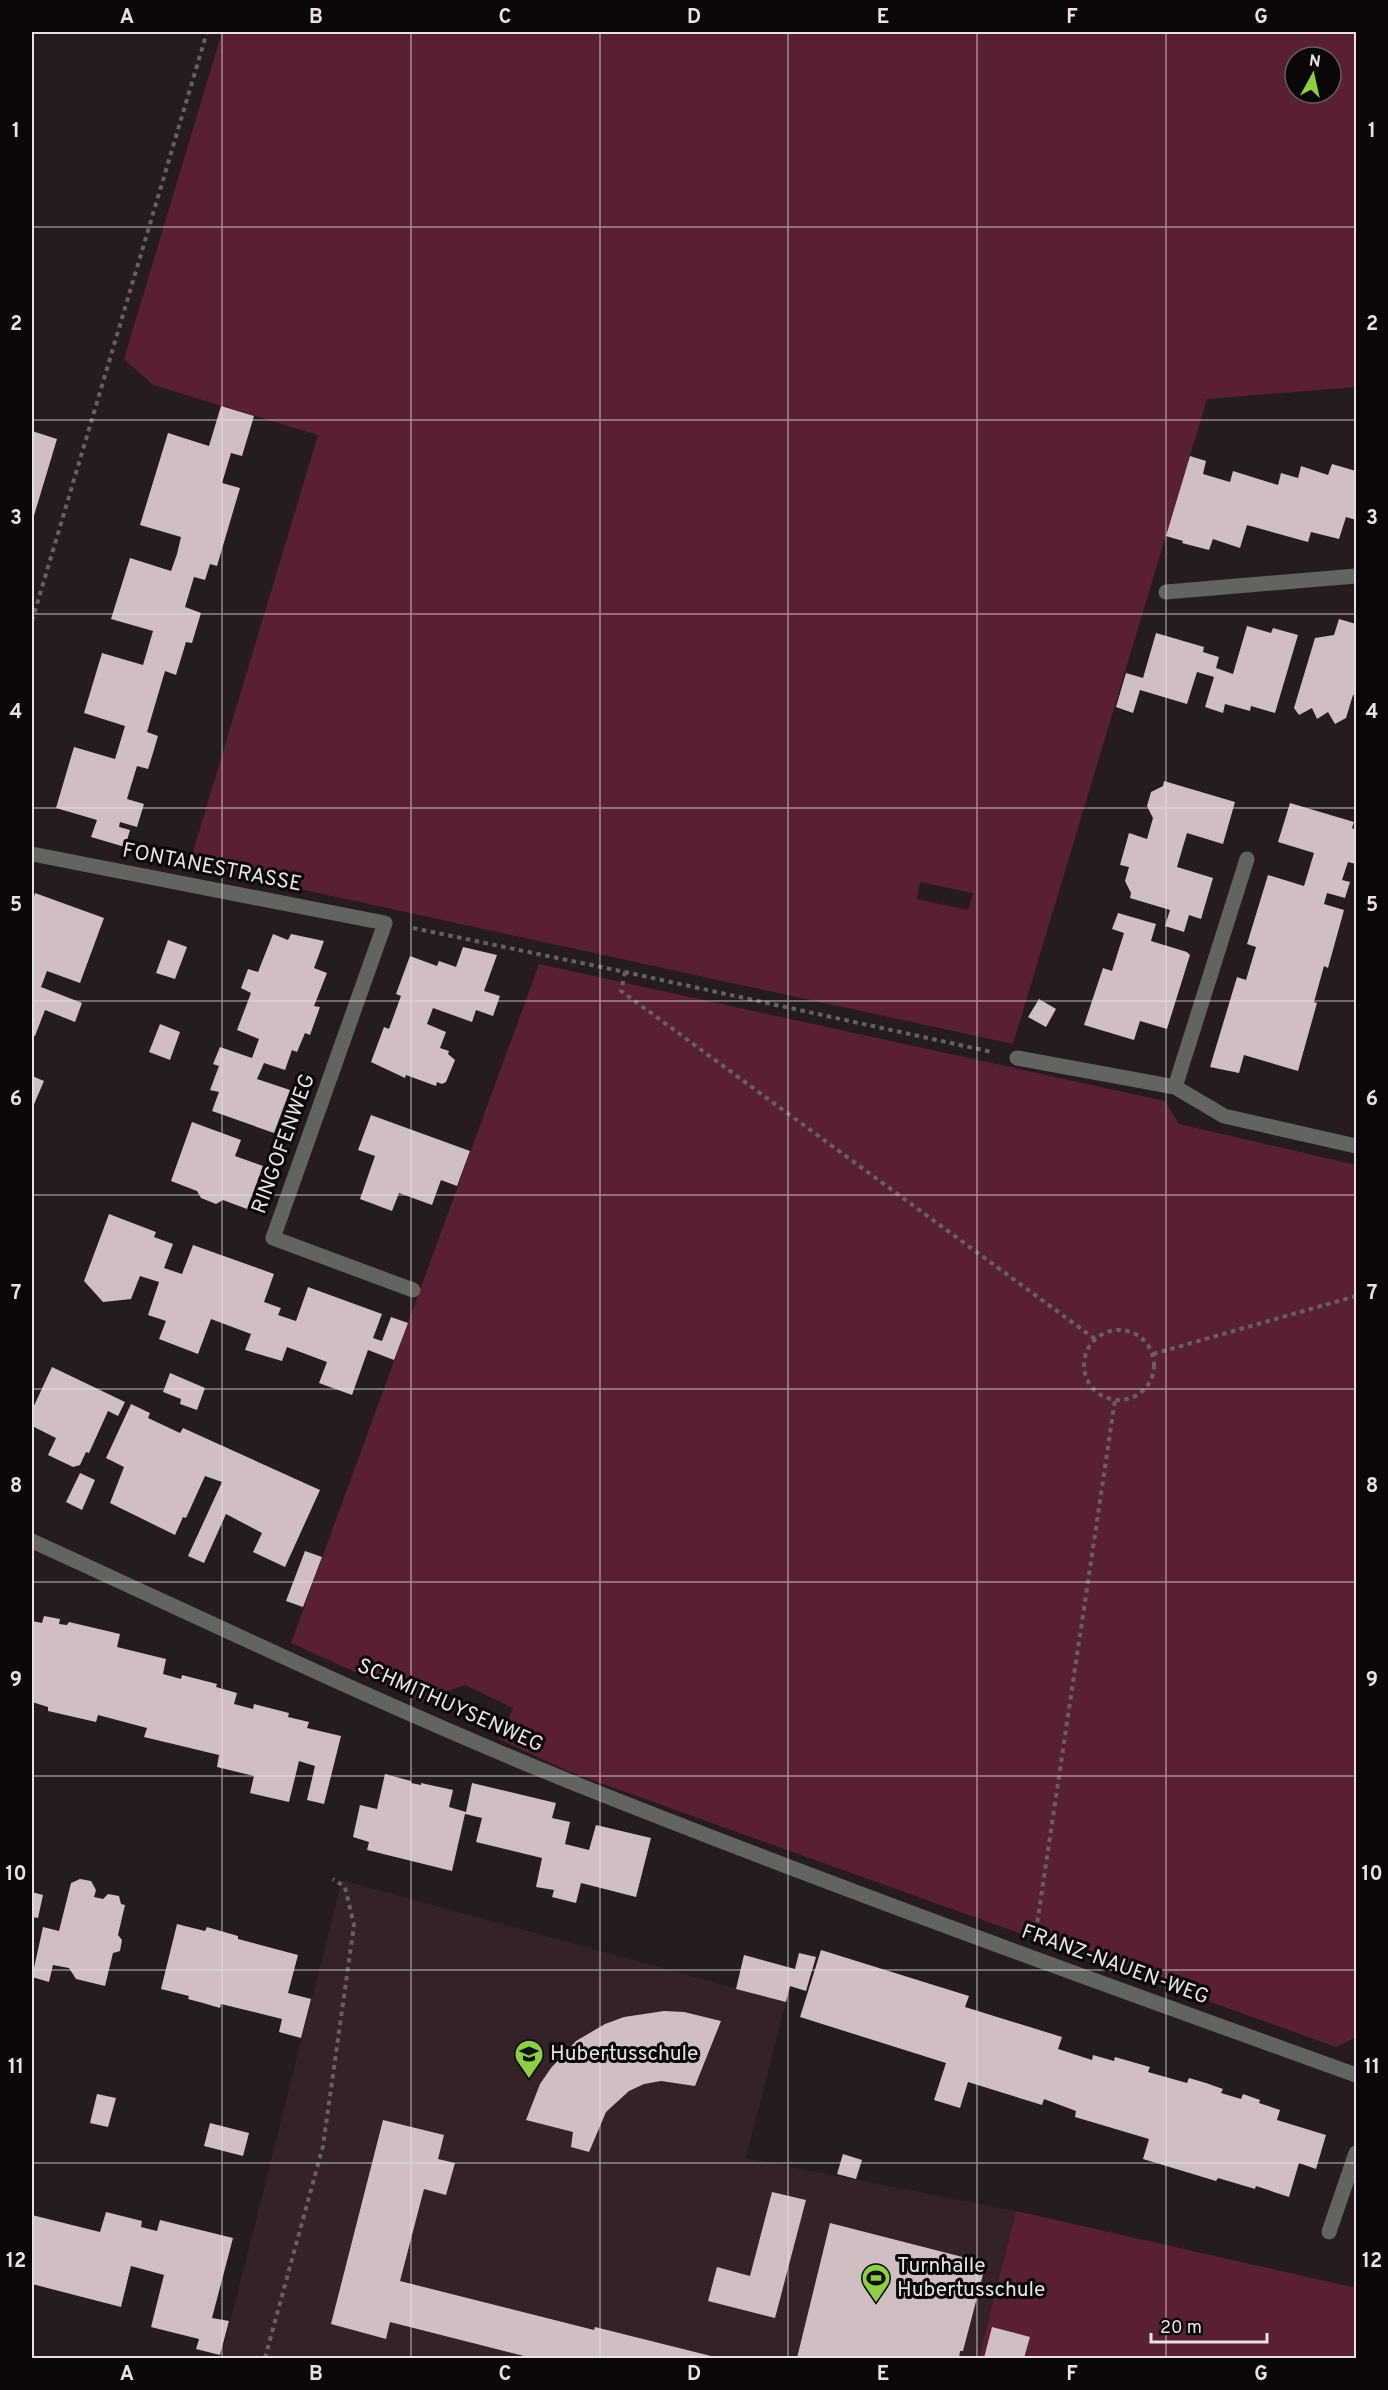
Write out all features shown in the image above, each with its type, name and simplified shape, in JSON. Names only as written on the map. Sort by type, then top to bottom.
[{"type":"street","points":[[1166,592],[1356,576]]},
{"type":"street","name":"FONTANESTRASSE","points":[[32,854],[385,923]]},
{"type":"street","points":[[1175,1087],[1247,858]]},
{"type":"street","name":"RINGOFENWEG","points":[[385,923],[273,1238],[413,1290]]},
{"type":"street","points":[[1017,1058],[1175,1087],[1224,1116],[1356,1146]]},
{"type":"street","name":"SCHMITHUYSENWEG","points":[[32,1541],[377,1698],[572,1782],[859,1892]]},
{"type":"street","name":"FRANZ-NAUEN-WEG","points":[[859,1892],[1032,1958],[1356,2075]]},
{"type":"street","points":[[1329,2232],[1356,2153]]},
{"type":"path","points":[[32,621],[207,32]]},
{"type":"path","points":[[385,923],[625,972],[1017,1058]]},
{"type":"path","points":[[625,972],[621,991],[1095,1339]]},
{"type":"path","points":[[1153,1354],[1356,1296]]},
{"type":"path","points":[[1116,1329],[1128,1330],[1139,1335],[1148,1343],[1153,1354],[1155,1366],[1152,1377],[1146,1388],[1132,1397],[1114,1400],[1104,1397],[1087,1381],[1084,1359],[1088,1348],[1104,1332],[1116,1329]]},
{"type":"path","points":[[1032,1958],[1114,1400]]},
{"type":"path","points":[[265,2358],[323,2146],[354,1925],[345,1887],[333,1879]]},
{"type":"shaded area","points":[[222,32],[1356,32],[1356,387],[1207,399],[1013,1044],[189,865],[318,435],[153,385],[124,359]],"holes":[[[920,882],[973,893],[968,910],[917,899]]]},
{"type":"shaded area","points":[[539,964],[1165,1101],[1179,1124],[1356,1165],[1356,2037],[1336,2047],[570,1772],[499,1739],[513,1708],[465,1685],[430,1697],[426,1704],[291,1643]]},
{"type":"shaded area","name":"Hubertusschule","points":[[342,1880],[786,2002],[746,2158],[1016,2211],[979,2358],[221,2358]]},
{"type":"shaded area","points":[[1016,2211],[1356,2288],[1356,2358],[979,2358]]},
{"type":"building","points":[[221,406],[254,416],[242,456],[231,453],[222,483],[240,488],[217,566],[210,564],[205,580],[194,577],[185,607],[201,613],[192,643],[186,642],[176,675],[165,671],[147,732],[158,736],[153,753],[148,769],[137,766],[127,799],[144,804],[137,827],[120,822],[119,827],[130,830],[125,847],[91,837],[97,820],[56,808],[74,747],[115,759],[125,726],[84,713],[102,653],[143,665],[153,631],[111,619],[130,558],[171,571],[177,554],[181,537],[140,525],[168,433],[209,446]]},
{"type":"building","points":[[32,431],[57,439],[33,519],[32,518]]},
{"type":"building","points":[[1190,456],[1206,461],[1203,474],[1230,482],[1233,471],[1278,485],[1281,473],[1298,478],[1301,466],[1328,475],[1332,464],[1356,471],[1356,520],[1346,517],[1339,539],[1311,532],[1308,542],[1247,525],[1240,548],[1213,539],[1209,550],[1182,543],[1183,541],[1166,536]]},
{"type":"building","points":[[1339,619],[1356,624],[1356,696],[1353,695],[1346,718],[1335,724],[1328,712],[1317,719],[1312,708],[1299,715],[1294,708],[1315,638],[1334,635]]},
{"type":"building","points":[[1247,626],[1271,633],[1273,628],[1298,635],[1275,713],[1251,706],[1250,711],[1225,704],[1223,713],[1205,707],[1214,677],[1197,672],[1187,704],[1140,690],[1133,713],[1116,707],[1126,673],[1143,678],[1156,633],[1204,647],[1203,652],[1219,657],[1216,668],[1233,674]]},
{"type":"building","points":[[1164,781],[1235,802],[1223,844],[1187,833],[1177,867],[1213,878],[1201,919],[1189,915],[1184,932],[1165,926],[1170,910],[1130,898],[1131,893],[1125,881],[1129,867],[1120,865],[1129,833],[1147,839],[1153,818],[1147,806],[1151,792],[1163,786]]},
{"type":"building","points":[[1290,803],[1354,822],[1352,828],[1356,830],[1356,864],[1348,862],[1342,880],[1350,882],[1345,898],[1327,893],[1324,904],[1344,910],[1328,968],[1324,966],[1314,1002],[1317,1003],[1298,1071],[1244,1055],[1239,1073],[1210,1067],[1237,977],[1246,980],[1256,947],[1247,944],[1268,875],[1304,886],[1314,853],[1278,842]]},
{"type":"building","points":[[35,893],[104,918],[80,983],[47,971],[41,987],[82,1003],[75,1022],[45,1010],[35,1036],[32,1035],[32,904]]},
{"type":"building","points":[[1118,913],[1156,924],[1151,941],[1187,952],[1190,955],[1167,1029],[1140,1021],[1134,1040],[1084,1025],[1103,968],[1112,971],[1124,933],[1112,929]]},
{"type":"building","points":[[273,934],[288,940],[291,934],[324,941],[314,968],[327,973],[314,1006],[320,1007],[310,1035],[305,1033],[297,1052],[292,1050],[285,1070],[264,1063],[257,1079],[290,1090],[274,1133],[212,1111],[219,1092],[210,1090],[219,1066],[213,1064],[220,1047],[252,1058],[259,1039],[237,1030],[251,993],[241,988],[248,969],[258,972]]},
{"type":"building","points":[[168,940],[187,947],[175,979],[156,973]]},
{"type":"building","points":[[463,947],[497,955],[484,991],[500,996],[493,1016],[476,1010],[472,1022],[433,1008],[427,1024],[446,1032],[440,1048],[449,1051],[448,1054],[455,1060],[446,1082],[442,1084],[437,1082],[436,1086],[406,1075],[405,1078],[371,1062],[384,1027],[389,1029],[401,996],[396,994],[410,956],[437,966],[439,961],[456,967]]},
{"type":"building","points":[[1039,999],[1056,1009],[1046,1027],[1028,1017]]},
{"type":"building","points":[[160,1024],[180,1032],[170,1060],[149,1052]]},
{"type":"building","points":[[32,1076],[44,1081],[32,1109]]},
{"type":"building","points":[[371,1115],[470,1151],[457,1186],[441,1180],[432,1205],[399,1193],[392,1211],[360,1199],[375,1156],[358,1150]]},
{"type":"building","points":[[192,1122],[241,1140],[235,1156],[263,1166],[247,1209],[223,1200],[216,1204],[201,1198],[197,1191],[171,1181]]},
{"type":"building","points":[[109,1214],[156,1232],[154,1237],[173,1244],[164,1268],[182,1274],[193,1245],[274,1274],[264,1302],[281,1308],[278,1315],[296,1321],[308,1287],[382,1314],[373,1338],[382,1341],[391,1317],[408,1323],[394,1360],[368,1350],[352,1395],[319,1383],[327,1362],[287,1347],[282,1361],[245,1350],[251,1334],[211,1319],[198,1354],[159,1339],[166,1321],[148,1315],[159,1282],[140,1276],[131,1299],[103,1302],[84,1281]]},
{"type":"building","points":[[52,1367],[125,1402],[118,1416],[108,1411],[89,1453],[86,1452],[80,1465],[73,1467],[48,1455],[56,1438],[32,1426],[32,1410]]},
{"type":"building","points":[[170,1373],[205,1388],[197,1410],[180,1404],[181,1399],[163,1392]]},
{"type":"building","points":[[131,1404],[150,1413],[148,1418],[180,1433],[183,1428],[320,1490],[285,1567],[253,1552],[262,1533],[226,1514],[204,1563],[188,1556],[222,1482],[205,1476],[186,1518],[183,1517],[175,1535],[110,1503],[124,1467],[106,1458]]},
{"type":"building","points":[[80,1473],[95,1480],[82,1510],[66,1502]]},
{"type":"building","points":[[305,1551],[322,1557],[303,1607],[286,1601]]},
{"type":"building","points":[[44,1616],[60,1619],[59,1624],[67,1625],[69,1622],[120,1634],[117,1647],[166,1659],[163,1674],[181,1679],[182,1675],[217,1684],[216,1687],[237,1693],[234,1704],[253,1709],[254,1704],[289,1713],[288,1717],[309,1722],[307,1728],[341,1736],[324,1804],[307,1800],[315,1766],[299,1761],[289,1802],[250,1793],[254,1776],[217,1767],[219,1755],[144,1737],[147,1728],[98,1715],[96,1722],[48,1711],[48,1707],[32,1702],[32,1621],[42,1623]]},
{"type":"building","points":[[385,1774],[411,1781],[411,1783],[453,1790],[449,1807],[466,1812],[472,1783],[556,1803],[552,1818],[570,1822],[565,1844],[589,1850],[596,1825],[651,1838],[636,1897],[581,1883],[576,1903],[552,1897],[554,1890],[536,1887],[542,1858],[476,1842],[482,1818],[465,1814],[452,1871],[367,1850],[369,1842],[353,1837],[360,1805],[377,1809]]},
{"type":"building","points":[[80,1879],[91,1881],[96,1890],[94,1897],[103,1899],[108,1894],[119,1896],[121,1904],[125,1905],[118,1935],[122,1940],[120,1951],[113,1953],[105,1986],[76,1979],[69,1968],[53,1965],[49,1982],[32,1977],[43,1927],[59,1931],[71,1883]]},
{"type":"building","points":[[32,1892],[43,1895],[38,1918],[32,1917]]},
{"type":"building","points":[[177,1924],[205,1931],[207,1927],[238,1936],[238,1939],[298,1955],[288,1993],[311,1999],[301,2038],[279,2032],[282,2019],[221,2004],[220,2008],[188,1999],[189,1996],[161,1989]]},
{"type":"building","points":[[821,1950],[969,1996],[965,2007],[1062,2037],[1058,2049],[1092,2060],[1093,2055],[1114,2061],[1115,2057],[1150,2067],[1148,2072],[1187,2083],[1189,2078],[1223,2089],[1221,2093],[1241,2099],[1243,2094],[1260,2100],[1259,2103],[1280,2110],[1277,2120],[1326,2135],[1316,2169],[1299,2163],[1289,2197],[1256,2186],[1255,2189],[1218,2178],[1216,2181],[1143,2159],[1149,2139],[1075,2117],[1076,2111],[1044,2099],[1042,2105],[968,2082],[960,2108],[934,2100],[946,2063],[800,2017]]},
{"type":"building","points":[[799,1953],[816,1957],[806,1991],[790,1986],[786,2002],[736,1989],[744,1955],[795,1969]]},
{"type":"building","points":[[664,2011],[684,2012],[721,2021],[695,2086],[661,2081],[644,2084],[629,2091],[606,2112],[589,2152],[571,2147],[573,2132],[526,2120],[540,2084],[551,2068],[576,2041],[605,2024],[624,2017]]},
{"type":"building","points":[[97,2094],[116,2098],[108,2127],[90,2123]]},
{"type":"building","points":[[383,2120],[444,2135],[438,2159],[455,2163],[446,2195],[424,2189],[400,2281],[594,2330],[595,2327],[719,2358],[532,2358],[390,2322],[386,2339],[331,2324]]},
{"type":"building","points":[[210,2123],[249,2133],[243,2156],[204,2146]]},
{"type":"building","points":[[843,2154],[862,2160],[856,2179],[837,2174]]},
{"type":"building","points":[[772,2192],[806,2200],[775,2318],[708,2301],[717,2267],[750,2276]]},
{"type":"building","points":[[106,2212],[142,2221],[141,2227],[157,2231],[160,2220],[233,2238],[212,2318],[229,2321],[220,2355],[196,2349],[199,2339],[151,2327],[164,2275],[131,2266],[121,2307],[32,2284],[32,2215],[100,2232]]},
{"type":"building","points":[[830,2223],[986,2263],[963,2351],[960,2351],[959,2358],[797,2358]]},
{"type":"building","points":[[992,2327],[1030,2337],[1024,2358],[984,2358]]},
{"type":"place","name":"Hubertusschule","points":[[529,2080]]},
{"type":"place","name":"Turnhalle Hubertusschule","points":[[876,2304]]}]
